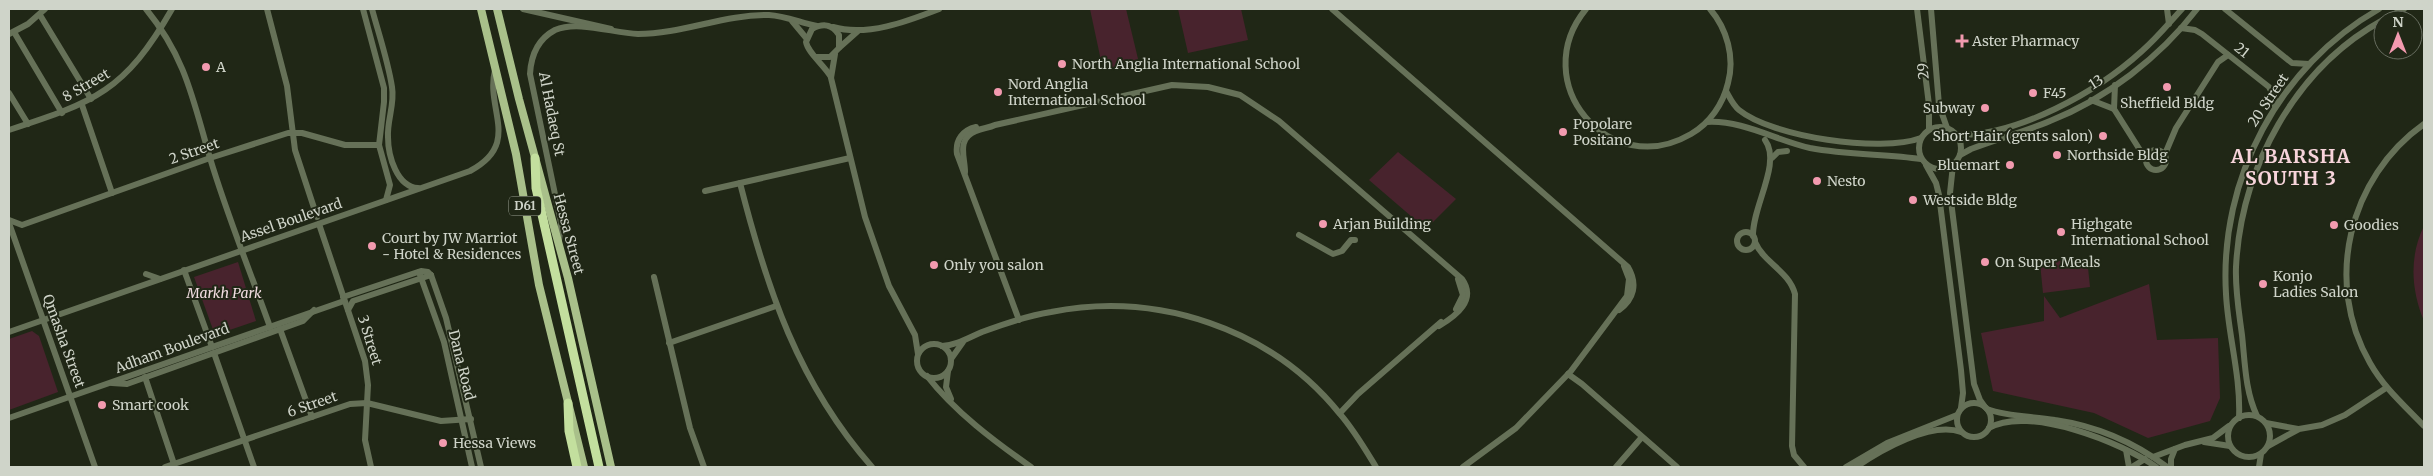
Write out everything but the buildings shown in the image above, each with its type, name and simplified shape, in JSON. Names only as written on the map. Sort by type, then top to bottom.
[{"type":"highway","points":[[535,158],[536,188],[599,467]]},
{"type":"highway","points":[[568,403],[569,430],[577,467]]},
{"type":"main road","name":"D61","points":[[481,9],[516,154],[539,285],[584,467]]},
{"type":"main road","name":"Hessa Street","points":[[497,9],[535,158],[559,241],[611,467]]},
{"type":"street","points":[[46,9],[40,15],[11,33],[62,113]]},
{"type":"street","points":[[146,9],[161,27],[188,80],[210,158],[270,327]]},
{"type":"street","name":"8 Street","points":[[9,130],[62,113],[82,104],[112,86],[132,67],[172,9]]},
{"type":"street","name":"3 Street","points":[[267,9],[287,86],[297,159],[365,361],[368,385],[365,440],[371,467]]},
{"type":"street","points":[[363,9],[385,95],[379,145],[390,185],[386,200]]},
{"type":"street","points":[[372,9],[392,86],[393,101],[388,138],[390,150],[402,182],[413,188],[420,188]]},
{"type":"street","name":"Al Hadaeq St","points":[[523,9],[598,25],[614,31]]},
{"type":"street","points":[[939,9],[900,22],[862,30],[842,30],[818,26],[808,33],[809,51],[817,57],[831,78],[850,158],[877,254],[894,297],[912,330],[918,354],[919,369],[956,406],[995,440],[1031,467]]},
{"type":"street","points":[[1332,9],[1623,263],[1629,279],[1627,296],[1570,373],[1516,428],[1463,467]]},
{"type":"street","points":[[1586,9],[1570,35],[1565,66],[1570,94],[1577,107],[1592,125],[1620,142],[1645,146],[1671,143],[1690,134],[1715,113],[1726,91],[1731,70],[1729,45],[1725,32],[1711,9]]},
{"type":"street","name":"29","points":[[1917,9],[1930,113],[1929,129]]},
{"type":"street","name":"29","points":[[1931,9],[1939,105],[1947,128]]},
{"type":"street","points":[[2167,9],[2169,24]]},
{"type":"street","name":"13","points":[[1956,135],[1994,131],[2038,116],[2069,101],[2127,64],[2182,9]]},
{"type":"street","name":"13","points":[[1960,155],[2052,121],[2115,86],[2152,56],[2181,28],[2197,9]]},
{"type":"street","points":[[2225,9],[2292,63],[2309,64]]},
{"type":"street","name":"20 Street","points":[[2239,418],[2238,393],[2226,294],[2227,244],[2232,212],[2244,170],[2257,138],[2275,106],[2309,64],[2351,27],[2379,9]]},
{"type":"street","points":[[40,15],[91,99]]},
{"type":"street","name":"Al Hadaeq St","points":[[559,241],[561,223],[531,83],[532,56],[536,48],[548,35],[564,28],[580,26],[614,31],[652,33],[760,15],[787,18],[818,26]]},
{"type":"street","points":[[787,18],[802,31],[807,39]]},
{"type":"street","points":[[831,78],[839,34],[832,27]]},
{"type":"street","name":"20 Street","points":[[2257,416],[2247,384],[2236,291],[2238,245],[2243,215],[2253,178],[2272,136],[2299,93],[2341,49],[2373,27]]},
{"type":"street","name":"21","points":[[2181,28],[2195,30],[2202,34],[2269,87],[2275,99],[2275,106]]},
{"type":"street","points":[[817,57],[830,57],[853,34],[862,30]]},
{"type":"street","points":[[2092,100],[2114,109],[2138,145],[2148,167],[2159,170],[2166,163],[2165,154],[2176,128],[2218,62],[2228,54]]},
{"type":"street","name":"Assel Boulevard","points":[[9,332],[243,250],[318,220],[386,200],[475,168],[488,158],[495,148],[500,127],[493,84],[496,66]]},
{"type":"street","points":[[1019,320],[957,154],[957,145],[961,136],[972,128],[1172,85],[1203,86],[1234,94],[1255,104],[1279,121],[1442,263],[1460,282],[1463,295],[1458,307],[1439,326],[1338,411]]},
{"type":"street","points":[[2114,109],[2115,86]]},
{"type":"street","points":[[1726,91],[1737,109],[1746,115],[1805,135],[1841,142],[1889,145],[1921,138]]},
{"type":"street","points":[[9,93],[28,124]]},
{"type":"street","points":[[82,104],[112,192]]},
{"type":"street","points":[[1706,122],[1729,122],[1830,152],[1921,159]]},
{"type":"street","points":[[2424,124],[2394,150],[2370,183],[2355,217],[2347,252],[2347,290],[2353,322],[2364,353],[2386,388],[2424,426]]},
{"type":"street","points":[[1961,432],[1957,424],[1957,415],[1961,408],[1963,393],[1961,370],[1939,194],[1926,165],[1921,159],[1918,148],[1921,138],[1929,129],[1941,127],[1947,128],[1960,141],[1960,155],[1953,165],[1950,192],[1974,384],[1980,400],[1991,418],[1989,428]]},
{"type":"street","name":"2 Street","points":[[22,225],[210,158],[292,132],[345,145],[379,145]]},
{"type":"street","points":[[1747,250],[1754,247],[1755,217],[1772,158],[1771,151],[1765,140]]},
{"type":"street","points":[[2138,145],[2160,150],[2165,154]]},
{"type":"street","points":[[2145,158],[2153,149]]},
{"type":"street","points":[[1772,158],[1778,152],[1786,151]]},
{"type":"street","points":[[705,191],[850,158]]},
{"type":"street","points":[[1926,165],[1939,170],[1953,165]]},
{"type":"street","points":[[740,183],[761,262],[776,306],[794,348],[843,432],[872,467]]},
{"type":"street","points":[[1755,217],[1743,233],[1738,236],[1738,245],[1762,255]]},
{"type":"street","points":[[9,222],[22,225],[14,237]]},
{"type":"street","name":"Qmasha Street","points":[[9,222],[95,467]]},
{"type":"street","points":[[1743,233],[1748,233],[1754,239],[1762,255],[1790,281],[1795,294],[1792,446],[1794,455],[1804,467]]},
{"type":"street","points":[[1299,235],[1333,254],[1342,251],[1351,240],[1355,240]]},
{"type":"street","points":[[184,270],[254,467]]},
{"type":"street","name":"Dana Road","points":[[472,467],[444,342],[420,275],[426,271],[431,276],[446,318],[481,467]]},
{"type":"street","points":[[146,274],[160,279]]},
{"type":"street","points":[[348,310],[354,301],[420,275]]},
{"type":"street","name":"Adham Boulevard","points":[[9,418],[175,360],[213,350],[246,335],[315,309],[420,275]]},
{"type":"street","points":[[654,277],[690,428],[704,467]]},
{"type":"street","points":[[669,343],[776,306]]},
{"type":"street","points":[[912,330],[931,344],[942,346],[1049,312],[1096,306],[1141,307],[1196,318],[1233,332],[1272,353],[1308,380],[1338,411],[1376,467]]},
{"type":"street","points":[[111,383],[123,385],[213,350],[303,321],[315,309]]},
{"type":"street","points":[[280,329],[312,417]]},
{"type":"street","points":[[236,344],[246,335]]},
{"type":"street","points":[[956,406],[946,387],[948,371],[951,359],[959,346],[968,339]]},
{"type":"street","points":[[918,354],[923,348],[931,344]]},
{"type":"street","points":[[942,346],[948,352],[951,359]]},
{"type":"street","points":[[175,360],[186,362]]},
{"type":"street","points":[[927,376],[937,378],[948,371]]},
{"type":"street","points":[[1570,373],[1678,467]]},
{"type":"street","points":[[145,377],[174,464]]},
{"type":"street","points":[[2231,425],[2228,439],[2230,446],[2240,456],[2254,457],[2261,454],[2268,446],[2300,429],[2322,425],[2345,415],[2386,388]]},
{"type":"street","name":"6 Street","points":[[165,467],[343,406],[367,402],[434,420],[470,419]]},
{"type":"street","points":[[1961,408],[1973,403],[2007,415],[2082,425],[2129,443],[2167,467]]},
{"type":"street","points":[[1846,467],[1887,443],[1957,415]]},
{"type":"street","points":[[2153,457],[2176,448],[2203,442],[2218,435],[2239,418],[2248,415],[2257,416],[2266,423],[2270,430],[2268,446]]},
{"type":"street","points":[[1856,467],[1880,452],[1915,437],[1945,429],[1975,437],[1983,434],[2000,422],[2012,421],[2050,424],[2108,440],[2156,467]]},
{"type":"street","points":[[2266,423],[2300,429]]},
{"type":"street","points":[[1616,467],[1642,437]]},
{"type":"street","points":[[2203,442],[2230,446]]},
{"type":"street","points":[[2171,467],[2171,459],[2176,448]]},
{"type":"street","points":[[2126,450],[2131,467],[2144,459]]},
{"type":"street","points":[[2258,467],[2261,454]]},
{"type":"green space","points":[[1090,9],[1126,9],[1139,63],[1103,70]]},
{"type":"green space","points":[[1178,9],[1241,9],[1248,40],[1188,53]]},
{"type":"green space","points":[[1398,152],[1456,199],[1426,229],[1369,180]]},
{"type":"green space","points":[[2424,226],[2424,321],[2414,285],[2414,261],[2419,237]]},
{"type":"green space","points":[[2087,258],[2090,287],[2043,293],[2040,263]]},
{"type":"green space","name":"Markh Park","points":[[238,262],[256,321],[215,335],[194,277]]},
{"type":"green space","points":[[2149,284],[2157,340],[2218,338],[2220,398],[2210,421],[2148,438],[2094,413],[1993,391],[1981,333],[2044,321],[2044,296],[2060,318]]},
{"type":"green space","points":[[32,331],[39,336],[58,392],[9,410],[9,339]]},
{"type":"place","name":"Aster Pharmacy","points":[[1962,41]]},
{"type":"place","name":"North Anglia International School","points":[[1062,64]]},
{"type":"place","name":"A","points":[[206,67]]},
{"type":"place","name":"Sheffield Bldg","points":[[2167,87]]},
{"type":"place","name":"Nord Anglia International School","points":[[998,92]]},
{"type":"place","name":"F45","points":[[2033,93]]},
{"type":"place","name":"Subway","points":[[1985,108]]},
{"type":"place","name":"Popolare Positano","points":[[1563,132]]},
{"type":"place","name":"Short Hair (gents salon)","points":[[2103,136]]},
{"type":"place","name":"Northside Bldg","points":[[2057,155]]},
{"type":"place","name":"Bluemart","points":[[2010,165]]},
{"type":"place","name":"Nesto","points":[[1817,181]]},
{"type":"place","name":"Westside Bldg","points":[[1913,200]]},
{"type":"place","name":"Arjan Building","points":[[1323,224]]},
{"type":"place","name":"Goodies","points":[[2334,225]]},
{"type":"place","name":"Highgate International School","points":[[2061,232]]},
{"type":"place","name":"Court by JW Marriot - Hotel & Residences","points":[[372,246]]},
{"type":"place","name":"On Super Meals","points":[[1985,262]]},
{"type":"place","name":"Only you salon","points":[[934,265]]},
{"type":"place","name":"Konjo Ladies Salon","points":[[2263,284]]},
{"type":"place","name":"Smart cook","points":[[102,405]]},
{"type":"place","name":"Hessa Views","points":[[443,443]]},
{"type":"district","name":"AL BARSHA SOUTH 3","points":[[2291,167]]}]
